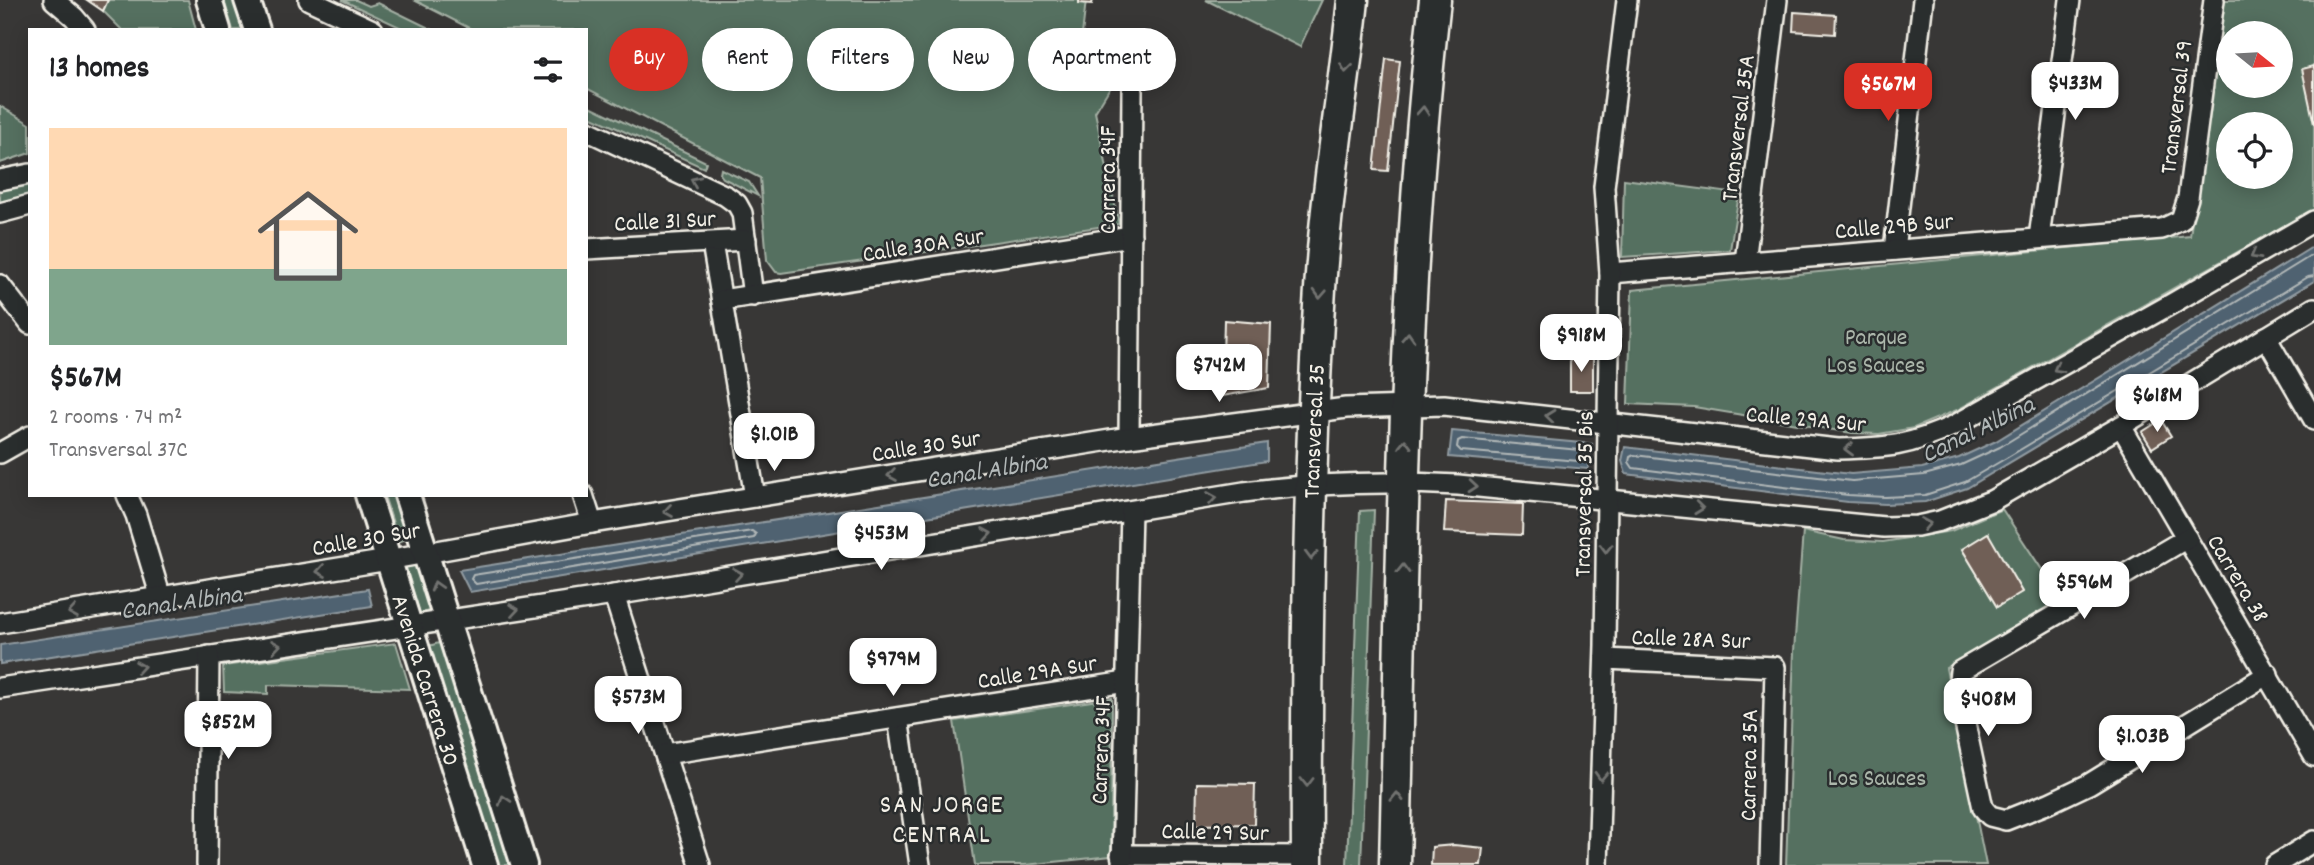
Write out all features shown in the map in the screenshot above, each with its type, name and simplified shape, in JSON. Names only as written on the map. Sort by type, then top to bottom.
[{"type":"highway","name":"Transversal 35","points":[[1307,860],[1314,412],[1323,252],[1353,0]]},
{"type":"highway","points":[[1395,865],[1412,263],[1425,88],[1435,0]]},
{"type":"main road","points":[[209,0],[217,28]]},
{"type":"main road","points":[[247,0],[256,28]]},
{"type":"main road","name":"Avenida Carrera 30","points":[[369,497],[485,865]]},
{"type":"main road","name":"Avenida Carrera 30","points":[[408,497],[524,865]]},
{"type":"street","points":[[54,0],[83,28]]},
{"type":"street","points":[[309,0],[369,28]]},
{"type":"street","name":"Transversal 35 Bis","points":[[1598,865],[1605,659],[1610,273],[1604,187],[1627,0]]},
{"type":"street","name":"Transversal 35A","points":[[1745,262],[1777,0]]},
{"type":"street","points":[[1894,250],[1923,0]]},
{"type":"street","points":[[2039,238],[2070,0]]},
{"type":"street","name":"Transversal 39","points":[[2181,220],[2188,198],[2214,0]]},
{"type":"street","name":"Carrera 34F","points":[[1129,437],[1132,91]]},
{"type":"street","points":[[588,131],[726,196],[737,204],[742,213],[753,296]]},
{"type":"street","points":[[0,180],[28,174]]},
{"type":"street","points":[[0,214],[28,206]]},
{"type":"street","name":"Calle 29B Sur","points":[[1610,273],[2161,229],[2181,220]]},
{"type":"street","name":"Calle 29A Sur","points":[[1406,406],[1444,405],[1838,450],[1885,448],[1922,440],[2025,387],[2314,221]]},
{"type":"street","name":"Calle 30A Sur","points":[[722,300],[1131,236]]},
{"type":"street","name":"Calle 31 Sur","points":[[588,249],[746,240]]},
{"type":"street","points":[[712,243],[755,497]]},
{"type":"street","points":[[0,285],[28,321]]},
{"type":"street","points":[[0,688],[614,595],[1276,488],[1405,483],[1607,489],[1884,527],[1917,526],[1940,521],[1993,500],[2121,426],[2314,308]]},
{"type":"street","points":[[2266,337],[2314,420]]},
{"type":"street","name":"Calle 30 Sur","points":[[0,623],[389,560],[592,523],[1129,437],[1314,412],[1406,406]]},
{"type":"street","name":"Carrera 38","points":[[2121,426],[2314,756]]},
{"type":"street","points":[[0,453],[28,437]]},
{"type":"street","points":[[128,497],[161,598]]},
{"type":"street","points":[[584,497],[592,523]]},
{"type":"street","name":"Carrera 34F","points":[[1121,860],[1131,511]]},
{"type":"street","points":[[2186,538],[1960,671],[1958,691],[1983,808],[1990,816],[1998,819],[2015,817],[2089,784],[2268,674]]},
{"type":"street","points":[[614,595],[700,865]]},
{"type":"street","points":[[207,865],[209,656]]},
{"type":"street","name":"Calle 28A Sur","points":[[1605,659],[1774,667]]},
{"type":"street","name":"Carrera 35A","points":[[1770,865],[1774,667]]},
{"type":"street","name":"Calle 29A Sur","points":[[665,754],[1126,682]]},
{"type":"street","points":[[898,718],[920,865]]},
{"type":"street","points":[[2275,865],[2314,841]]},
{"type":"street","name":"Calle 29 Sur","points":[[1121,860],[1307,860]]},
{"type":"green space","points":[[108,0],[188,0],[195,28],[120,28],[103,11]]},
{"type":"green space","points":[[224,0],[239,0],[247,28],[232,28]]},
{"type":"green space","points":[[342,0],[356,0],[369,6],[378,3],[429,28],[402,28]]},
{"type":"green space","points":[[414,0],[1086,0],[1083,28],[1028,28],[1028,91],[1108,91],[1095,112],[1119,224],[776,272],[767,260],[760,178],[588,89],[588,28],[469,28]]},
{"type":"green space","points":[[1206,0],[1322,0],[1300,47]]},
{"type":"green space","name":"Parque Los Sauces","points":[[2223,0],[2314,0],[2314,209],[1957,410],[1914,428],[1879,434],[1852,433],[1694,407],[1628,404],[1632,290],[2190,236],[2216,50],[2216,98],[2293,98],[2293,21],[2220,21]]},
{"type":"green space","points":[[588,105],[706,162],[704,168],[588,115]]},
{"type":"green space","points":[[0,106],[28,123],[28,154],[0,163]]},
{"type":"green space","points":[[721,169],[749,182],[758,196],[723,178]]},
{"type":"green space","points":[[1624,179],[1739,194],[1730,250],[1622,257]]},
{"type":"green space","points":[[28,182],[28,196],[0,203],[0,189]]},
{"type":"green space","points":[[385,497],[396,497],[408,538],[399,542]]},
{"type":"green space","name":"Los Sauces","points":[[2002,509],[2064,603],[1946,668],[1986,865],[1786,865],[1794,651],[1803,531],[1844,540],[1883,542],[1951,531]],"holes":[[[1987,534],[2022,592],[1997,607],[1962,549]]]},
{"type":"green space","points":[[1374,510],[1361,865],[1347,865],[1360,511]]},
{"type":"green space","points":[[416,563],[431,610],[420,614],[405,565]]},
{"type":"green space","points":[[442,642],[512,865],[498,865],[429,646]]},
{"type":"green space","points":[[396,643],[410,689],[268,685],[268,694],[224,692],[223,666]]},
{"type":"green space","points":[[1112,698],[1111,856],[1025,865],[975,865],[954,721]]},
{"type":"water","points":[[2314,246],[2314,281],[1967,488],[1925,502],[1848,502],[1626,474],[1622,461],[1625,447],[1851,474],[1922,468],[1959,458],[1996,441]]},
{"type":"water","points":[[1452,431],[1592,444],[1588,469],[1449,457]]},
{"type":"water","points":[[1267,443],[1267,461],[470,592],[459,570]]},
{"type":"water","points":[[368,589],[372,606],[0,664],[0,645]]},
{"type":"building","points":[[87,0],[108,0],[103,11]]},
{"type":"building","points":[[1079,0],[1093,0],[1092,4],[1079,3]]},
{"type":"building","points":[[1794,12],[1836,15],[1835,34],[1793,31]]},
{"type":"building","points":[[1386,59],[1400,61],[1388,171],[1374,170]]},
{"type":"building","points":[[2314,66],[2314,124],[2302,69]]},
{"type":"building","points":[[1224,320],[1271,324],[1269,388],[1222,396]]},
{"type":"building","points":[[1570,356],[1593,356],[1593,391],[1570,391]]},
{"type":"building","points":[[2161,420],[2171,436],[2152,448],[2142,432]]},
{"type":"building","points":[[1446,501],[1523,504],[1522,535],[1444,532]]},
{"type":"building","points":[[1988,533],[2022,592],[1997,607],[1962,549]]},
{"type":"building","points":[[1197,783],[1255,784],[1254,824],[1196,825]]},
{"type":"building","points":[[1454,845],[1483,848],[1481,865],[1431,865],[1432,847]]},
{"type":"district","name":"SAN JORGE CENTRAL","points":[[942,818]]},
{"type":"water label","name":"Canal Albina","points":[[1977,428]]},
{"type":"water label","name":"Canal Albina","points":[[986,469]]},
{"type":"water label","name":"Canal Albina","points":[[181,601]]}]
